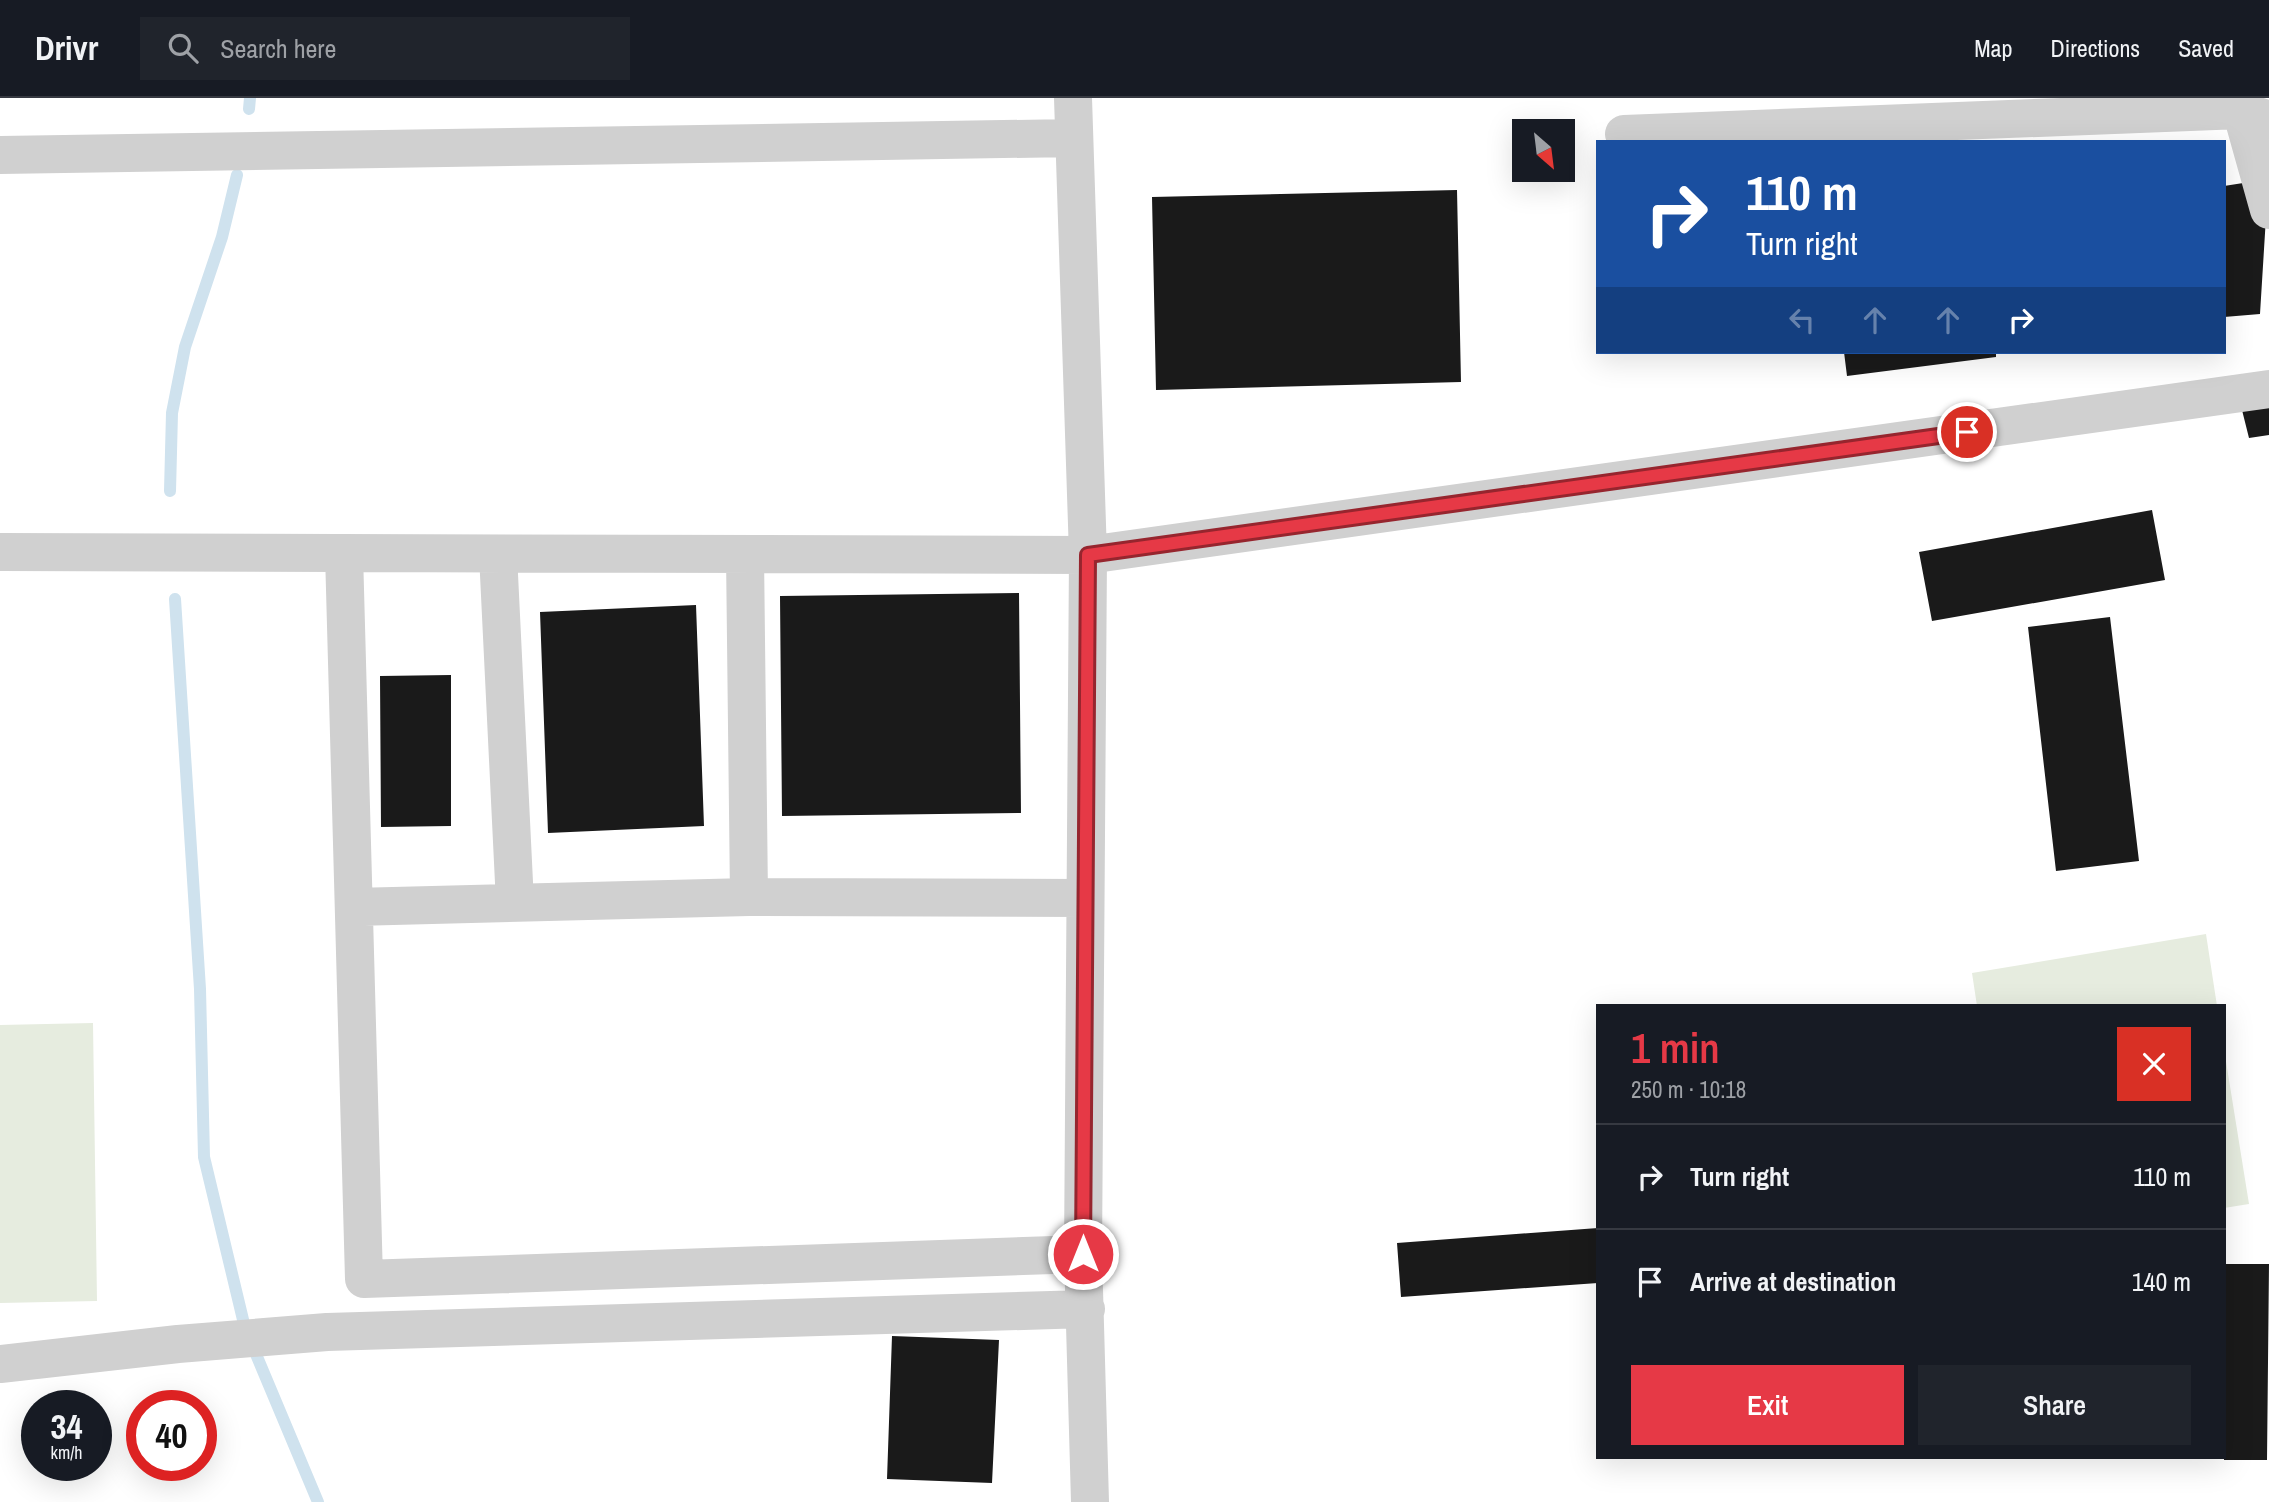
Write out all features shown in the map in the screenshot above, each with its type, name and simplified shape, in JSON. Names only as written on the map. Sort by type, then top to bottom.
[{"type":"street","points":[[1073,98],[1088,555],[1083,1254],[1090,1502]]},
{"type":"street","points":[[1624,134],[2251,109],[2269,210]]},
{"type":"street","points":[[0,155],[1073,138]]},
{"type":"street","points":[[0,552],[1088,555],[2269,389]]},
{"type":"street","points":[[344,553],[364,1279],[1083,1254]]},
{"type":"street","points":[[498,554],[515,903]]},
{"type":"street","points":[[745,554],[749,897]]},
{"type":"street","points":[[354,907],[749,897],[1084,898]]},
{"type":"street","points":[[0,1364],[178,1344],[327,1332],[1086,1309]]},
{"type":"shaded area","points":[[2206,934],[2217,1004],[1977,1004],[1972,973]]},
{"type":"shaded area","points":[[93,1023],[97,1301],[0,1303],[0,1025]]},
{"type":"shaded area","points":[[2226,1061],[2249,1204],[2226,1208]]},
{"type":"building","points":[[2256,181],[2266,217],[2260,314],[2226,317],[2226,186]]},
{"type":"building","points":[[1457,190],[1461,382],[1156,390],[1152,197]]},
{"type":"building","points":[[1844,354],[1996,354],[1996,357],[1847,376]]},
{"type":"building","points":[[2269,397],[2269,435],[2249,438],[2240,402]]},
{"type":"building","points":[[2152,510],[2165,580],[1932,621],[1919,552]]},
{"type":"building","points":[[1019,593],[1021,813],[782,816],[780,596]]},
{"type":"building","points":[[696,605],[704,826],[548,833],[540,612]]},
{"type":"building","points":[[2110,617],[2139,861],[2056,871],[2028,627]]},
{"type":"building","points":[[451,675],[451,826],[381,827],[380,676]]},
{"type":"building","points":[[1596,1228],[1596,1283],[1401,1297],[1397,1243]]},
{"type":"building","points":[[2226,1264],[2269,1264],[2267,1460],[2224,1460]]},
{"type":"building","points":[[892,1336],[999,1340],[992,1483],[887,1479]]},
{"type":"waterway","points":[[249,109],[250,98]]},
{"type":"waterway","points":[[170,491],[172,413],[185,347],[222,237],[237,175]]},
{"type":"waterway","points":[[175,599],[200,989],[204,1157],[245,1328],[318,1502]]},
{"type":"route","points":[[1083,1254],[1088,555],[1967,432]]}]
